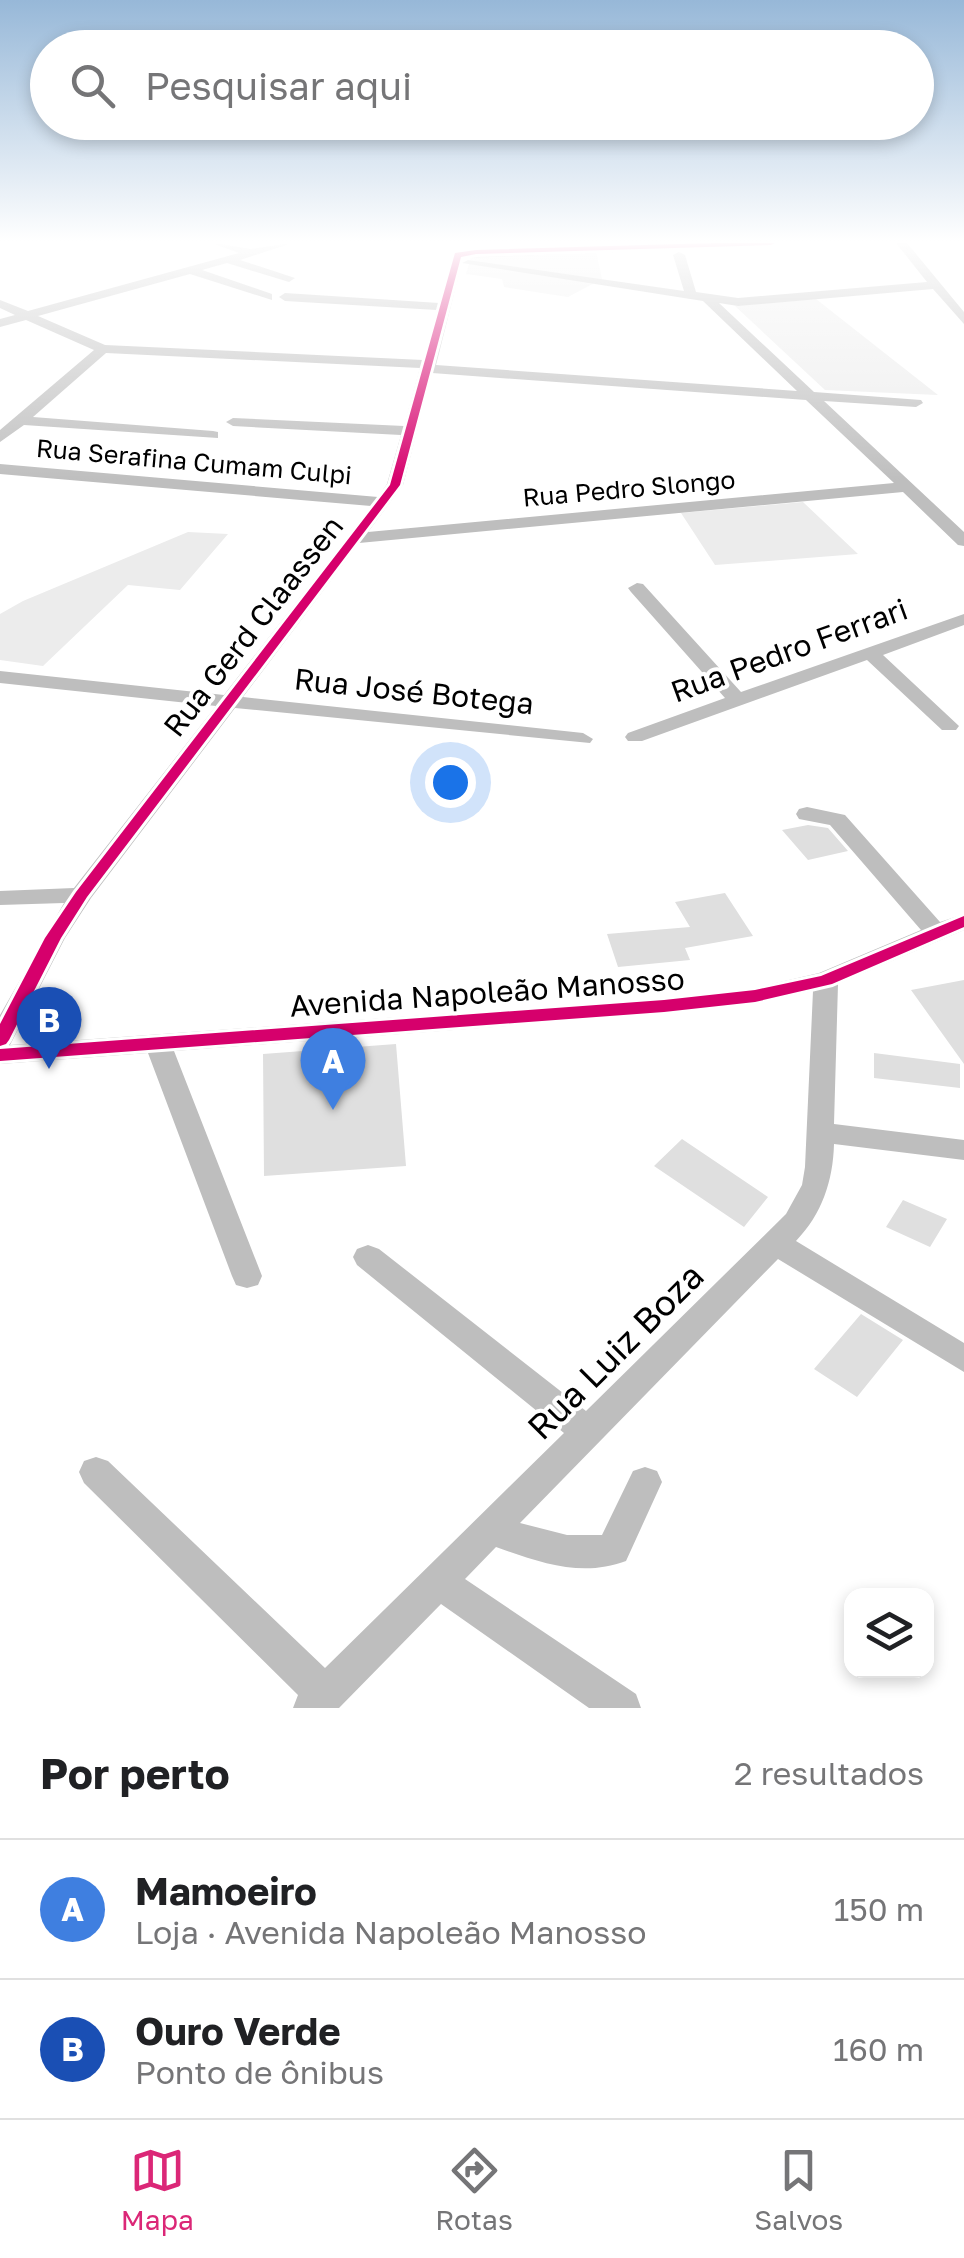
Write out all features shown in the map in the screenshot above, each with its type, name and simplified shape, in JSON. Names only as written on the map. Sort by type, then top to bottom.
[{"type":"street","points":[[43,323],[102,349],[429,367],[916,403]]},
{"type":"street","name":"Rua Gerd Claassen","points":[[0,1040],[53,938],[81,895],[383,502],[398,477],[440,323]]},
{"type":"street","points":[[733,323],[961,536]]},
{"type":"street","points":[[0,438],[102,349]]},
{"type":"street","points":[[20,420],[213,436]]},
{"type":"street","points":[[233,422],[411,431]]},
{"type":"street","name":"Rua Serafina Cumam Culpi","points":[[0,468],[383,502]]},
{"type":"street","name":"Rua Pedro Slongo","points":[[356,538],[907,487]]},
{"type":"street","points":[[638,588],[736,700]]},
{"type":"street","name":"Rua Pedro Ferrari","points":[[635,737],[964,619]]},
{"type":"street","points":[[870,653],[948,726]]},
{"type":"street","name":"Rua José Botega","points":[[0,677],[583,738]]},
{"type":"street","points":[[807,814],[837,820],[937,934]]},
{"type":"street","points":[[0,898],[81,895]]},
{"type":"street","name":"Avenida Napoleão Manosso","points":[[0,1055],[712,1002],[826,980],[964,922]]},
{"type":"street","name":"Rua Luiz Boza","points":[[318,1702],[796,1222],[816,1185],[826,980]]},
{"type":"street","points":[[158,1044],[247,1276]]},
{"type":"street","points":[[820,1132],[964,1150]]},
{"type":"street","points":[[777,1244],[964,1359]]},
{"type":"street","points":[[368,1257],[589,1433]]},
{"type":"street","points":[[96,1472],[318,1702]]},
{"type":"street","points":[[492,1530],[557,1552],[587,1556],[613,1550],[645,1482]]},
{"type":"street","points":[[441,1582],[622,1708]]},
{"type":"shaded area","points":[[753,323],[846,323],[938,395],[825,390]]},
{"type":"shaded area","points":[[803,502],[858,554],[715,565],[681,513]]},
{"type":"shaded area","points":[[188,532],[228,534],[180,590],[128,585],[43,666],[0,660],[0,614]]},
{"type":"building","points":[[808,825],[828,828],[848,851],[808,860],[782,830]]},
{"type":"building","points":[[725,893],[753,936],[685,948],[690,960],[618,967],[607,934],[690,927],[675,902]]},
{"type":"building","points":[[964,980],[964,1064],[911,990]]},
{"type":"building","points":[[396,1044],[406,1166],[264,1176],[263,1054]]},
{"type":"building","points":[[874,1053],[960,1064],[960,1088],[874,1078]]},
{"type":"building","points":[[682,1139],[768,1197],[744,1227],[654,1166]]},
{"type":"building","points":[[903,1200],[947,1219],[930,1247],[886,1227]]},
{"type":"building","points":[[861,1314],[903,1340],[857,1397],[814,1369]]},
{"type":"cycle path","points":[[0,1040],[53,938],[81,895],[395,485],[439,323]]},
{"type":"cycle path","points":[[0,1055],[755,996],[826,980],[964,921]]},
{"type":"place","name":"Ouro Verde","points":[[49,1069]]},
{"type":"place","name":"Mamoeiro","points":[[333,1110]]}]
